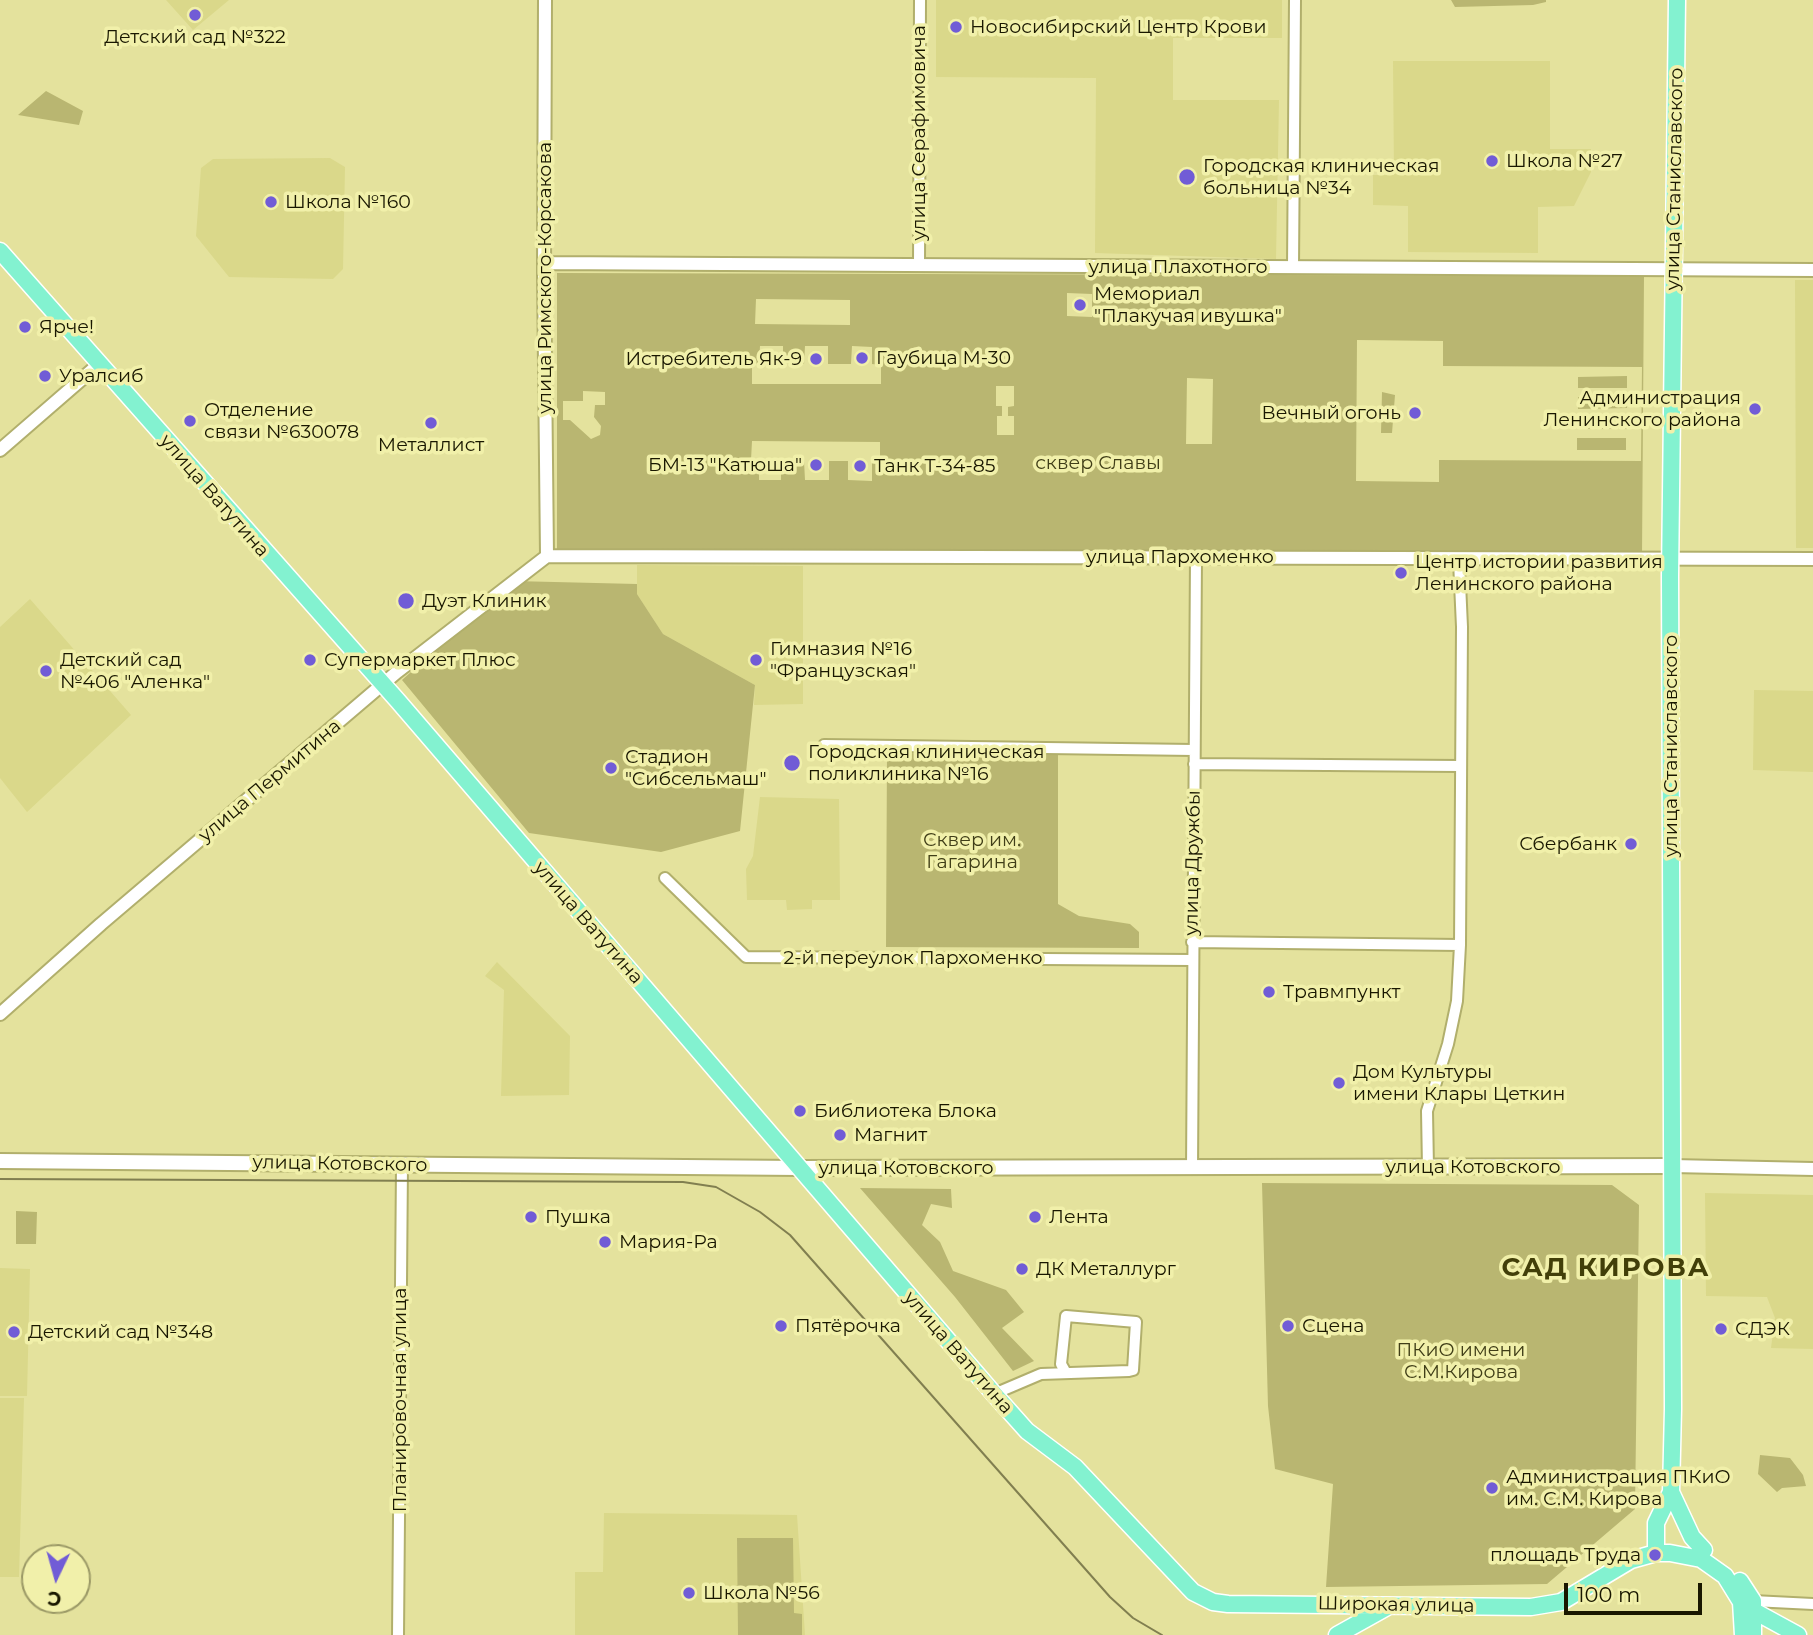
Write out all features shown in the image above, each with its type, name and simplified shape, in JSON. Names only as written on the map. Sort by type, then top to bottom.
[{"type":"main road","name":"улица Станиславского","points":[[1671,1492],[1670,561],[1676,0]]},
{"type":"main road","name":"улица Ватутина","points":[[0,251],[382,685],[993,1394],[1027,1431],[1075,1467],[1185,1585]]},
{"type":"main road","name":"улица Котовского","points":[[0,1161],[799,1168],[1672,1166]]},
{"type":"main road","points":[[1655,1548],[1656,1522],[1671,1492]]},
{"type":"main road","points":[[1671,1492],[1692,1537],[1704,1550],[1733,1571],[1753,1606],[1798,1635]]},
{"type":"main road","points":[[1655,1548],[1704,1550]]},
{"type":"main road","points":[[1655,1548],[1686,1555],[1714,1566],[1741,1602],[1743,1635]]},
{"type":"main road","name":"Широкая улица","points":[[1185,1585],[1204,1598],[1228,1604],[1545,1606],[1561,1602],[1603,1575],[1627,1553],[1655,1548]]},
{"type":"main road","points":[[1337,1635],[1394,1604]]},
{"type":"main road","points":[[1753,1606],[1753,1635]]},
{"type":"street","name":"улица Римского-Корсакова","points":[[545,0],[547,556]]},
{"type":"street","name":"улица Серафимовича","points":[[919,265],[920,0]]},
{"type":"street","points":[[1293,267],[1295,0]]},
{"type":"street","name":"улица Плахотного","points":[[544,263],[1813,270]]},
{"type":"street","points":[[0,450],[98,365]]},
{"type":"street","name":"улица Пархоменко","points":[[547,556],[1196,556],[1459,561],[1813,559]]},
{"type":"street","name":"улица Пермитина","points":[[0,1014],[101,924],[382,685],[547,556]]},
{"type":"street","name":"улица Дружбы","points":[[1192,1169],[1196,556]]},
{"type":"street","points":[[1427,1168],[1427,1111],[1448,1044],[1457,1001],[1460,945],[1462,627],[1459,561]]},
{"type":"street","points":[[824,745],[1194,750]]},
{"type":"street","points":[[1194,764],[1460,766]]},
{"type":"street","name":"2-й переулок Пархоменко","points":[[665,878],[746,957],[1192,960]]},
{"type":"street","points":[[1192,942],[1460,945]]},
{"type":"street","name":"Планировочная улица","points":[[398,1635],[402,1165]]},
{"type":"street","name":"улица Котовского","points":[[1672,1166],[1813,1169]]},
{"type":"street","points":[[993,1394],[1041,1374],[1066,1373],[1133,1370],[1136,1322],[1066,1316],[1061,1362],[1066,1373]]},
{"type":"street","points":[[1753,1606],[1813,1604]]},
{"type":"shaded area","name":"Детский сад №322","points":[[166,0],[229,0],[193,30]]},
{"type":"shaded area","name":"Городская клиническая больница №34","points":[[936,0],[1282,0],[1282,38],[1173,38],[1173,100],[1279,100],[1276,259],[1095,253],[1096,78],[936,77]]},
{"type":"shaded area","name":"Школа №27","points":[[1393,61],[1550,61],[1550,149],[1591,149],[1591,172],[1574,206],[1538,207],[1538,253],[1408,252],[1408,206],[1373,205],[1373,175],[1394,175]]},
{"type":"shaded area","name":"Школа №160","points":[[330,158],[345,167],[343,269],[333,279],[229,277],[196,236],[201,168],[213,159]]},
{"type":"shaded area","points":[[1795,280],[1813,280],[1813,548],[1796,548]]},
{"type":"shaded area","name":"Гимназия №16 \"Французская\"","points":[[637,565],[803,566],[803,704],[754,705],[755,685],[663,634],[637,594]]},
{"type":"shaded area","name":"Детский сад №406 \"Аленка\"","points":[[30,599],[131,715],[27,812],[0,778],[0,627]]},
{"type":"shaded area","points":[[1754,690],[1813,691],[1813,772],[1753,770]]},
{"type":"shaded area","points":[[760,797],[839,799],[840,900],[812,900],[812,909],[787,910],[786,900],[747,900],[746,869],[753,856]]},
{"type":"shaded area","points":[[497,962],[570,1036],[569,1095],[501,1096],[504,990],[485,976]]},
{"type":"shaded area","points":[[1705,1193],[1813,1195],[1813,1349],[1771,1348],[1775,1318],[1767,1297],[1706,1296]]},
{"type":"shaded area","name":"Детский сад №348","points":[[0,1268],[30,1269],[27,1396],[0,1396]]},
{"type":"shaded area","points":[[0,1398],[24,1398],[19,1577],[0,1577]]},
{"type":"shaded area","name":"Школа №56","points":[[604,1513],[797,1515],[805,1635],[575,1635],[575,1572],[603,1572]]},
{"type":"green space","points":[[1451,0],[1546,2],[1533,5],[1455,7]]},
{"type":"green space","points":[[46,91],[83,111],[79,125],[18,115]]},
{"type":"green space","name":"сквер Славы","points":[[557,273],[1644,276],[1642,555],[1219,551],[557,551]],"holes":[[[1067,293],[1092,294],[1092,317],[1067,316]],[[756,299],[850,300],[850,325],[755,324]],[[1357,340],[1443,341],[1443,366],[1642,367],[1641,461],[1439,460],[1439,482],[1356,481]],[[760,346],[783,346],[783,364],[804,364],[805,346],[828,346],[828,364],[851,364],[852,346],[872,347],[872,364],[881,365],[881,384],[752,384],[752,364],[759,363]],[[1187,378],[1213,379],[1212,444],[1186,444]],[[996,386],[1014,386],[1014,406],[1008,407],[1008,416],[1014,416],[1014,435],[997,435],[997,416],[1002,416],[1002,406],[996,406]],[[583,391],[605,392],[605,405],[595,405],[594,417],[601,426],[600,435],[591,439],[570,420],[563,420],[563,401],[583,401]],[[752,441],[880,442],[880,461],[872,462],[872,481],[848,480],[848,461],[829,461],[829,480],[805,480],[804,461],[781,461],[781,480],[759,480],[759,461],[751,460]]]},
{"type":"green space","points":[[1627,376],[1627,388],[1578,388],[1578,377]]},
{"type":"green space","points":[[1382,392],[1395,395],[1392,433],[1381,433]]},
{"type":"green space","points":[[1578,397],[1627,397],[1627,408],[1578,409]]},
{"type":"green space","points":[[1577,417],[1627,417],[1627,429],[1578,429]]},
{"type":"green space","points":[[1577,438],[1626,438],[1626,450],[1577,450]]},
{"type":"green space","name":"Стадион \"Сибсельмаш\"","points":[[513,581],[637,584],[637,594],[663,634],[755,685],[740,831],[661,852],[529,833],[402,680]]},
{"type":"green space","name":"Сквер им. Гагарина","points":[[887,753],[1058,754],[1058,904],[1079,916],[1130,924],[1139,932],[1139,948],[886,947]]},
{"type":"green space","name":"ПКиО имени С.М.Кирова","points":[[1262,1183],[1612,1185],[1639,1205],[1635,1509],[1547,1584],[1326,1587],[1333,1484],[1275,1469],[1268,1406]]},
{"type":"green space","points":[[860,1188],[951,1189],[952,1208],[931,1204],[922,1225],[940,1242],[953,1271],[1006,1290],[1024,1312],[1002,1328],[1034,1361],[1013,1371],[955,1297]]},
{"type":"green space","points":[[16,1211],[37,1212],[36,1244],[16,1244]]},
{"type":"green space","points":[[1760,1455],[1790,1458],[1803,1475],[1806,1486],[1782,1488],[1777,1492],[1758,1474]]},
{"type":"green space","points":[[737,1538],[793,1538],[794,1613],[802,1614],[802,1635],[738,1635]]},
{"type":"tram line","points":[[0,1179],[683,1182],[716,1187],[760,1212],[790,1235],[1110,1597],[1133,1618],[1162,1635]]},
{"type":"place","name":"Детский сад №322","points":[[195,15]]},
{"type":"place","name":"Новосибирский Центр Крови","points":[[956,27]]},
{"type":"place","name":"Школа №27","points":[[1492,161]]},
{"type":"place","name":"Городская клиническая больница №34","points":[[1187,177]]},
{"type":"place","name":"Школа №160","points":[[271,202]]},
{"type":"place","name":"Мемориал \"Плакучая ивушка\"","points":[[1080,305]]},
{"type":"place","name":"Ярче!","points":[[25,327]]},
{"type":"place","name":"Гаубица М-30","points":[[862,358]]},
{"type":"place","name":"Истребитель Як-9","points":[[816,359]]},
{"type":"place","name":"Уралсиб","points":[[45,376]]},
{"type":"place","name":"Администрация Ленинского района","points":[[1755,409]]},
{"type":"place","name":"Вечный огонь","points":[[1415,413]]},
{"type":"place","name":"Отделение связи №630078","points":[[190,421]]},
{"type":"place","name":"Металлист","points":[[431,423]]},
{"type":"place","name":"БМ-13 \"Катюша\"","points":[[816,465]]},
{"type":"place","name":"Танк Т-34-85","points":[[860,466]]},
{"type":"place","name":"Центр истории развития Ленинского района","points":[[1401,573]]},
{"type":"place","name":"Дуэт Клиник","points":[[406,601]]},
{"type":"place","name":"Супермаркет Плюс","points":[[310,660]]},
{"type":"place","name":"Гимназия №16 \"Французская\"","points":[[756,660]]},
{"type":"place","name":"Детский сад №406 \"Аленка\"","points":[[46,671]]},
{"type":"place","name":"Городская клиническая поликлиника №16","points":[[792,763]]},
{"type":"place","name":"Стадион \"Сибсельмаш\"","points":[[611,768]]},
{"type":"place","name":"Сбербанк","points":[[1631,844]]},
{"type":"place","name":"Травмпункт","points":[[1269,992]]},
{"type":"place","name":"Дом Культуры имени Клары Цеткин","points":[[1339,1083]]},
{"type":"place","name":"Библиотека Блока","points":[[800,1111]]},
{"type":"place","name":"Магнит","points":[[840,1135]]},
{"type":"place","name":"Пушка","points":[[531,1217]]},
{"type":"place","name":"Лента","points":[[1035,1217]]},
{"type":"place","name":"Мария-Ра","points":[[605,1242]]},
{"type":"place","name":"ДК Металлург","points":[[1022,1269]]},
{"type":"place","name":"Пятёрочка","points":[[781,1326]]},
{"type":"place","name":"Сцена","points":[[1288,1326]]},
{"type":"place","name":"СДЭК","points":[[1721,1329]]},
{"type":"place","name":"Детский сад №348","points":[[14,1332]]},
{"type":"place","name":"Администрация ПКиО им. С.М. Кирова","points":[[1492,1488]]},
{"type":"place","name":"площадь Труда","points":[[1655,1555]]},
{"type":"place","name":"Школа №56","points":[[689,1593]]},
{"type":"district","name":"САД КИРОВА","points":[[1606,1268]]}]
